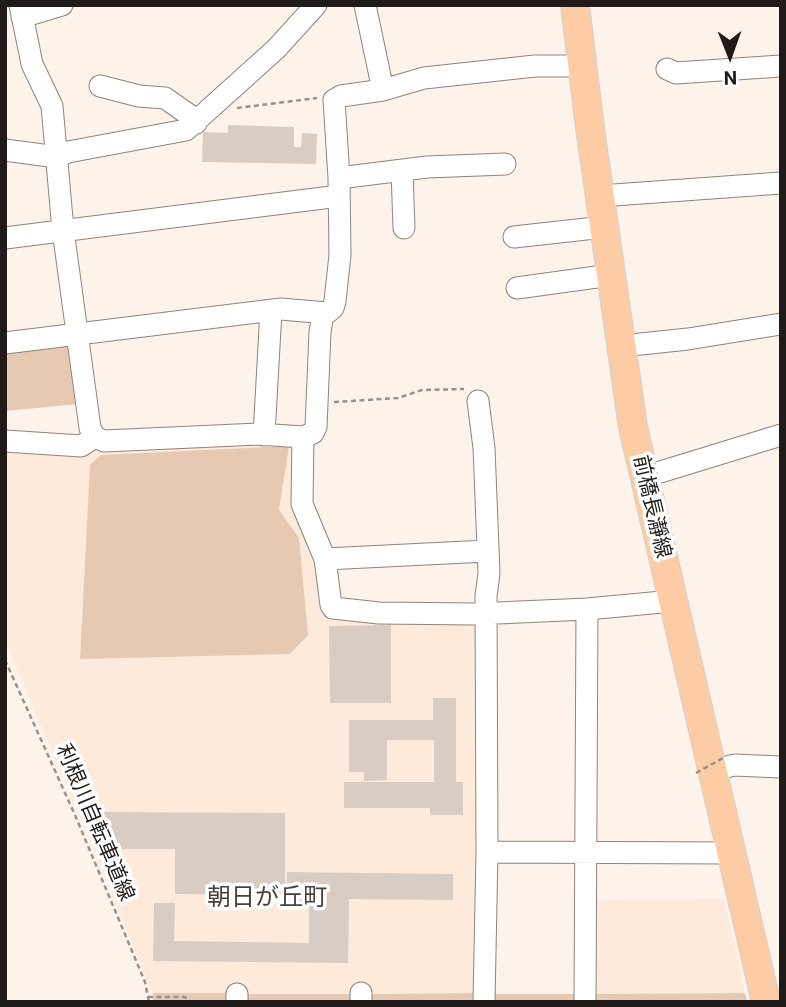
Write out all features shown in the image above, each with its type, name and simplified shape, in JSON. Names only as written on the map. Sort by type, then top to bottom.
[{"type":"main road","name":"前橋長瀞線","points":[[575,5],[633,427],[766,1002]]},
{"type":"street","points":[[62,5],[21,11],[32,64],[51,100],[63,230],[90,428],[95,437],[104,440],[264,435],[303,437],[313,433],[316,427],[323,314]]},
{"type":"street","points":[[5,150],[57,157],[68,152],[186,130],[276,49],[316,5]]},
{"type":"street","points":[[365,5],[383,90]]},
{"type":"street","points":[[5,344],[288,309],[323,314],[333,308],[335,301],[340,247],[334,100],[341,96],[383,90],[425,78],[535,65],[582,66]]},
{"type":"street","points":[[667,69],[676,73],[781,66]]},
{"type":"street","points":[[100,86],[139,96],[166,97],[195,120],[203,117]]},
{"type":"street","points":[[5,238],[339,187],[402,170],[505,163]]},
{"type":"street","points":[[402,170],[404,228]]},
{"type":"street","points":[[600,196],[781,183]]},
{"type":"street","points":[[514,237],[604,228]]},
{"type":"street","points":[[517,288],[611,275]]},
{"type":"street","points":[[264,435],[271,311]]},
{"type":"street","points":[[622,346],[781,324]]},
{"type":"street","points":[[471,395],[484,448],[489,573],[486,612],[484,1002]]},
{"type":"street","points":[[644,477],[781,435]]},
{"type":"street","points":[[5,441],[81,446],[95,437]]},
{"type":"street","points":[[303,437],[302,504],[325,559],[333,608],[379,613],[486,612],[587,609],[673,601]]},
{"type":"street","points":[[325,559],[487,551]]},
{"type":"street","points":[[585,1002],[587,609]]},
{"type":"street","points":[[710,767],[781,767]]},
{"type":"street","points":[[486,852],[732,853]]},
{"type":"path","points":[[203,117],[323,97],[334,100]]},
{"type":"path","points":[[317,402],[393,399],[422,390],[471,395]]},
{"type":"path","name":"利根川自転車道線","points":[[5,660],[75,814],[145,982],[148,999]]},
{"type":"path","points":[[148,999],[185,997],[189,1002]]},
{"type":"shaded area","points":[[70,343],[78,404],[6,411],[5,348]]},
{"type":"shaded area","points":[[297,442],[326,613],[479,624],[475,993],[153,993],[5,640],[5,448],[37,450],[38,454]]},
{"type":"shaded area","points":[[289,446],[279,510],[299,538],[308,635],[290,654],[80,659],[90,465],[101,455]]},
{"type":"shaded area","points":[[724,899],[745,993],[593,994],[592,900]]},
{"type":"shaded area","points":[[153,993],[234,993],[234,1002],[153,1002]]},
{"type":"shaded area","points":[[475,993],[475,1002],[367,1002],[366,994]]},
{"type":"shaded area","points":[[745,993],[747,1002],[592,1002],[593,994]]},
{"type":"shaded area","points":[[243,994],[351,994],[352,1002],[243,1002]]},
{"type":"shaded area","points":[[492,994],[578,994],[578,1002],[492,1002]]},
{"type":"building","points":[[228,125],[294,127],[294,147],[301,147],[302,133],[317,134],[316,164],[202,162],[203,132],[228,133]]},
{"type":"building","points":[[391,625],[391,703],[330,703],[329,626]]},
{"type":"building","points":[[433,698],[456,698],[456,782],[463,782],[463,815],[430,815],[430,808],[344,808],[344,782],[434,782],[434,740],[387,740],[387,780],[364,781],[364,772],[349,772],[349,720],[433,720]]},
{"type":"building","points":[[102,812],[285,813],[285,895],[175,894],[175,849],[102,849]]},
{"type":"building","points":[[287,872],[453,874],[453,900],[349,899],[348,963],[153,961],[154,903],[175,903],[174,941],[309,943],[309,901],[287,901]]},
{"type":"district","name":"朝日が丘町","points":[[267,899]]}]
